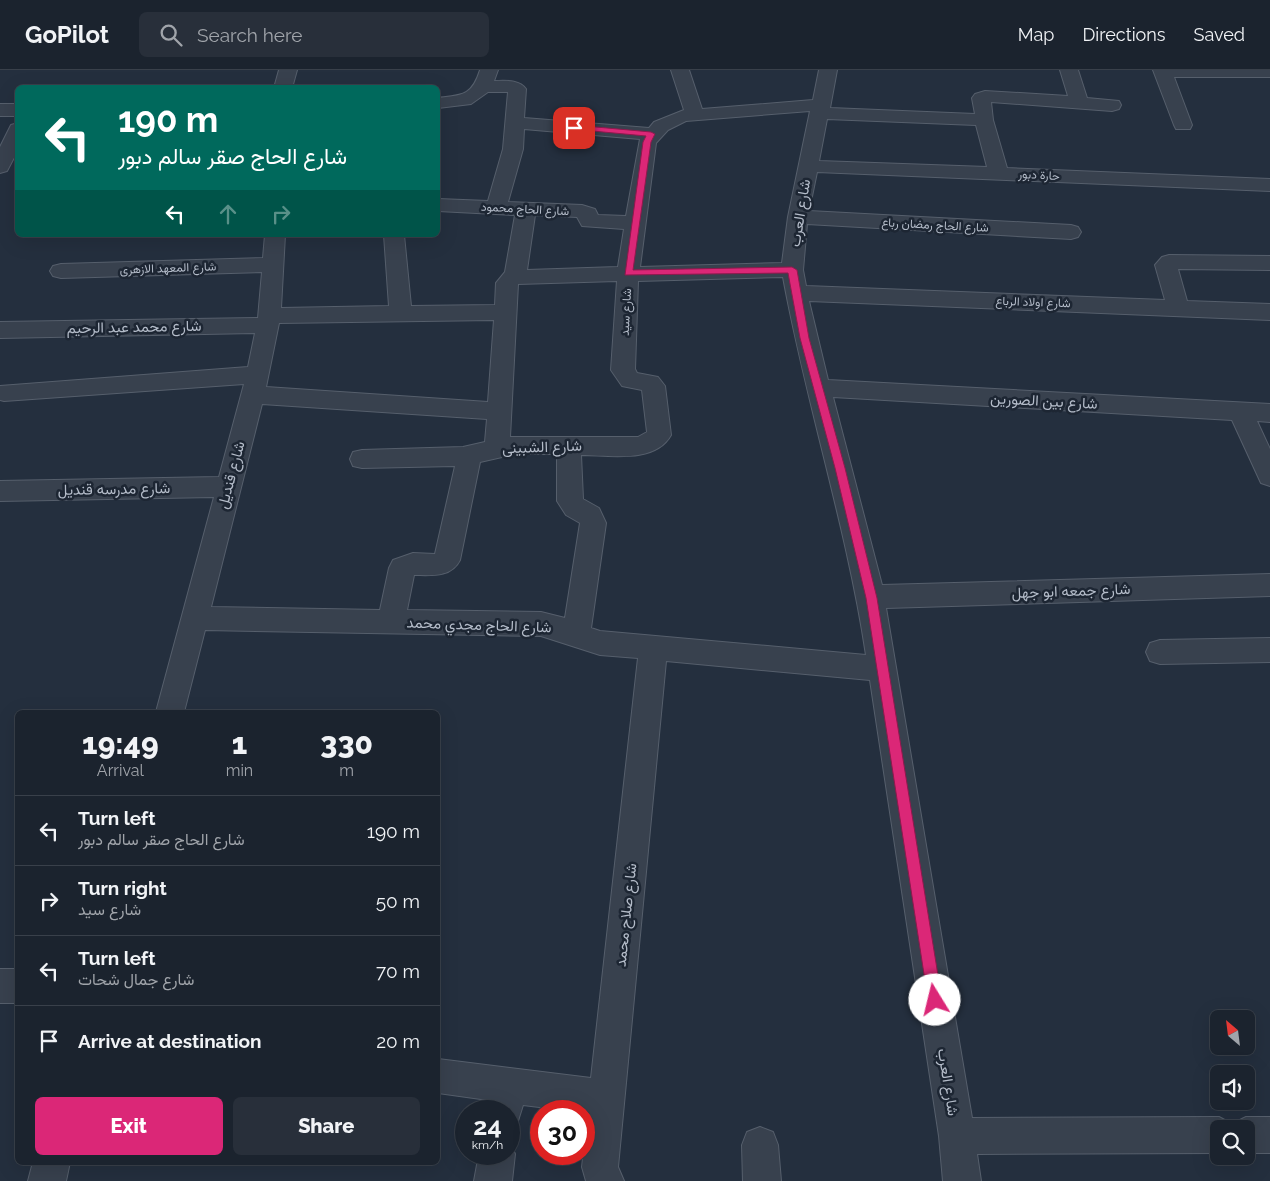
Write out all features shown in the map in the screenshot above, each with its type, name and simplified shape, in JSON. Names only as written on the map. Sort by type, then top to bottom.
[{"type":"street","points":[[284,85],[288,70]]},
{"type":"street","points":[[680,70],[694,114]]},
{"type":"street","name":"شارع العرب","points":[[828,70],[818,109],[798,217],[792,270],[805,338],[871,598],[957,1136],[962,1181]]},
{"type":"street","points":[[1069,70],[1079,102]]},
{"type":"street","points":[[1183,125],[1162,71],[1270,72]]},
{"type":"street","points":[[440,104],[471,97],[486,78],[516,88],[516,123],[506,177],[496,208]]},
{"type":"street","points":[[998,173],[984,120],[981,98],[987,96],[1112,105]]},
{"type":"street","points":[[516,123],[651,134],[670,120],[694,114],[818,109],[984,120]]},
{"type":"street","points":[[0,110],[15,110]]},
{"type":"street","name":"شارع سيد","points":[[651,134],[647,142],[628,273],[623,370],[630,380],[650,383],[654,386],[659,435]]},
{"type":"street","points":[[0,167],[15,135]]},
{"type":"street","name":"حارة دبور","points":[[808,166],[1270,185]]},
{"type":"street","name":"شارع الحاج محمود","points":[[440,206],[582,211],[588,214],[587,218],[589,221],[634,223]]},
{"type":"street","points":[[517,275],[526,209]]},
{"type":"street","name":"شارع الحاج رمضان رباع","points":[[798,217],[1071,232]]},
{"type":"street","name":"شارع قنديل","points":[[170,710],[255,385],[268,320],[274,265],[274,237]]},
{"type":"street","points":[[394,237],[400,314]]},
{"type":"street","points":[[1178,308],[1166,265],[1169,262],[1270,262]]},
{"type":"street","name":"شارع المعهد الازهرى","points":[[62,272],[274,265]]},
{"type":"street","points":[[497,447],[507,283],[517,275],[792,270]]},
{"type":"street","name":"شارع اولاد الرباع","points":[[795,293],[1270,312]]},
{"type":"street","name":"شارع محمد عبد الرحيم","points":[[0,330],[400,314],[506,312]]},
{"type":"street","points":[[4,393],[255,385],[500,411]]},
{"type":"street","name":"شارع بين الصورين","points":[[819,388],[1270,414]]},
{"type":"street","points":[[1242,412],[1270,476]]},
{"type":"street","name":"شارع الشبينى","points":[[362,459],[469,456],[497,447],[516,445],[640,446],[654,440],[659,435]]},
{"type":"street","points":[[569,445],[570,501],[575,508],[590,516],[593,523],[576,635]]},
{"type":"street","points":[[391,621],[402,568],[411,564],[442,564],[447,560],[469,456]]},
{"type":"street","name":"شارع مدرسه قنديل","points":[[0,491],[228,487]]},
{"type":"street","name":"شارع جمعه ابو جهل","points":[[871,598],[1270,585]]},
{"type":"street","name":"شارع الحاج مجدي محمد","points":[[193,618],[541,624],[600,643],[882,668]]},
{"type":"street","name":"شارع صلاح محمد","points":[[605,1181],[600,1167],[653,648]]},
{"type":"street","points":[[1160,652],[1270,650]]},
{"type":"street","points":[[0,986],[15,986]]},
{"type":"street","points":[[440,1077],[506,1099],[608,1098]]},
{"type":"street","points":[[957,1136],[1210,1135]]},
{"type":"street","points":[[1255,1135],[1270,1135]]},
{"type":"street","points":[[760,1145],[762,1181]]},
{"type":"street","points":[[47,1181],[51,1165]]},
{"type":"street","points":[[493,1181],[495,1165]]},
{"type":"route","points":[[574,128],[651,134],[647,142],[628,273],[792,270],[805,338],[840,468],[871,598],[935,1000]]}]
